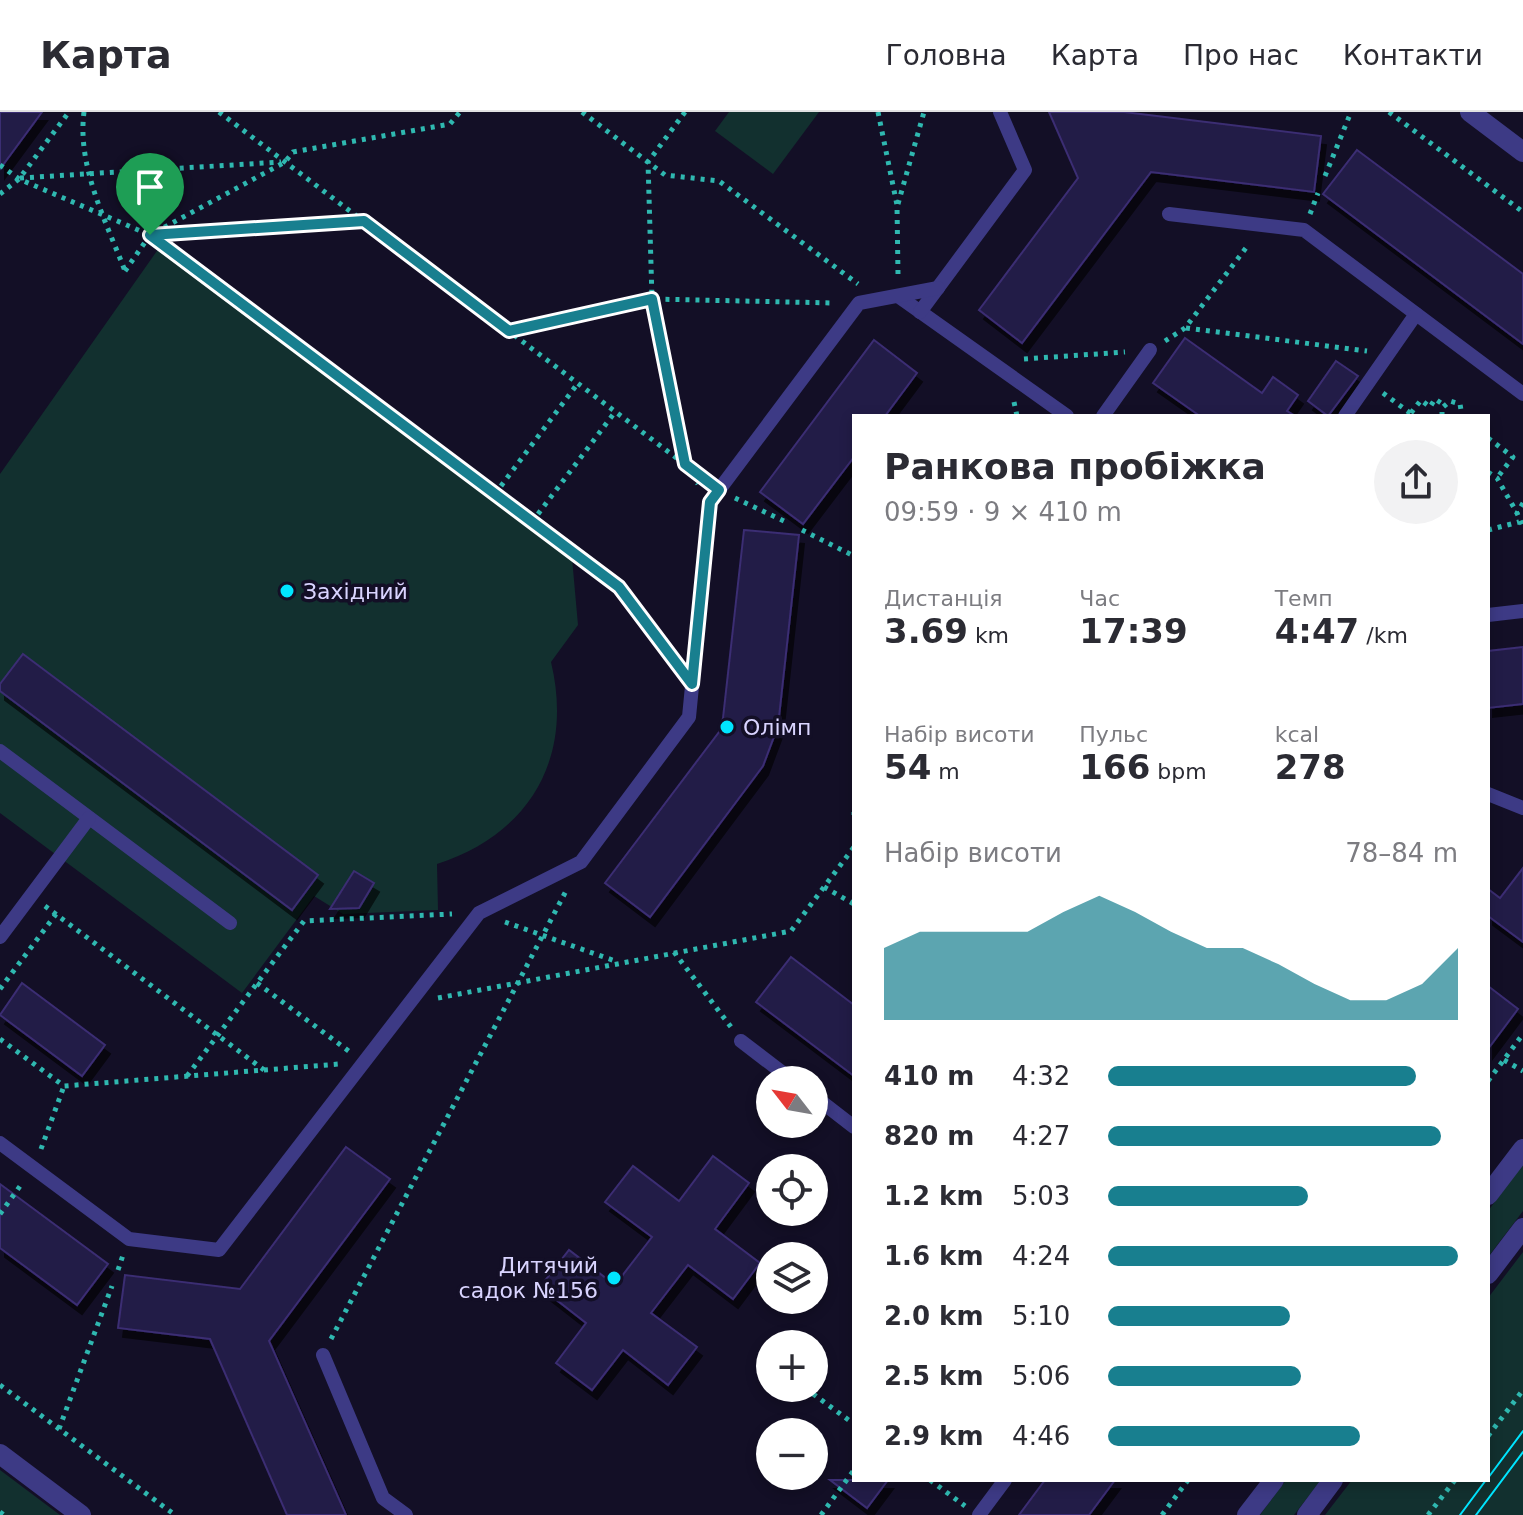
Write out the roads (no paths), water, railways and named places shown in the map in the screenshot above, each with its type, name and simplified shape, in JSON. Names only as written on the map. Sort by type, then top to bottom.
[{"type":"street","points":[[1470,112],[1523,152]]},
{"type":"street","points":[[1490,1192],[1523,1149]]},
{"type":"street","points":[[1490,1271],[1523,1228]]},
{"type":"street","points":[[0,1454],[81,1515]]},
{"type":"street","points":[[1247,1515],[1272,1482]]},
{"type":"street","points":[[1307,1515],[1332,1482]]},
{"type":"lane","points":[[920,312],[1025,170],[1000,112]]},
{"type":"lane","points":[[1169,214],[1304,230],[1523,394]]},
{"type":"lane","points":[[0,1143],[129,1239],[219,1250],[479,913],[581,862],[689,717],[710,502],[859,303],[938,288]]},
{"type":"lane","points":[[898,296],[1063,414]]},
{"type":"lane","points":[[1346,414],[1416,314]]},
{"type":"lane","points":[[1104,414],[1150,350]]},
{"type":"lane","points":[[1490,615],[1523,611]]},
{"type":"lane","points":[[0,751],[230,923]]},
{"type":"lane","points":[[1490,795],[1523,808]]},
{"type":"lane","points":[[0,937],[89,818]]},
{"type":"lane","points":[[741,1041],[774,1066]]},
{"type":"lane","points":[[828,1107],[852,1125]]},
{"type":"lane","points":[[323,1355],[383,1498],[406,1515]]},
{"type":"lane","points":[[978,1515],[1003,1482]]},
{"type":"tram line","points":[[1490,1475],[1523,1431]]},
{"type":"tram line","points":[[1476,1515],[1523,1452]]},
{"type":"tram line","points":[[1460,1515],[1485,1482]]},
{"type":"place","name":"Західний","points":[[287,591]]},
{"type":"place","name":"Олімп","points":[[727,727]]},
{"type":"place","name":"Дитячий садок №156","points":[[614,1278]]}]
